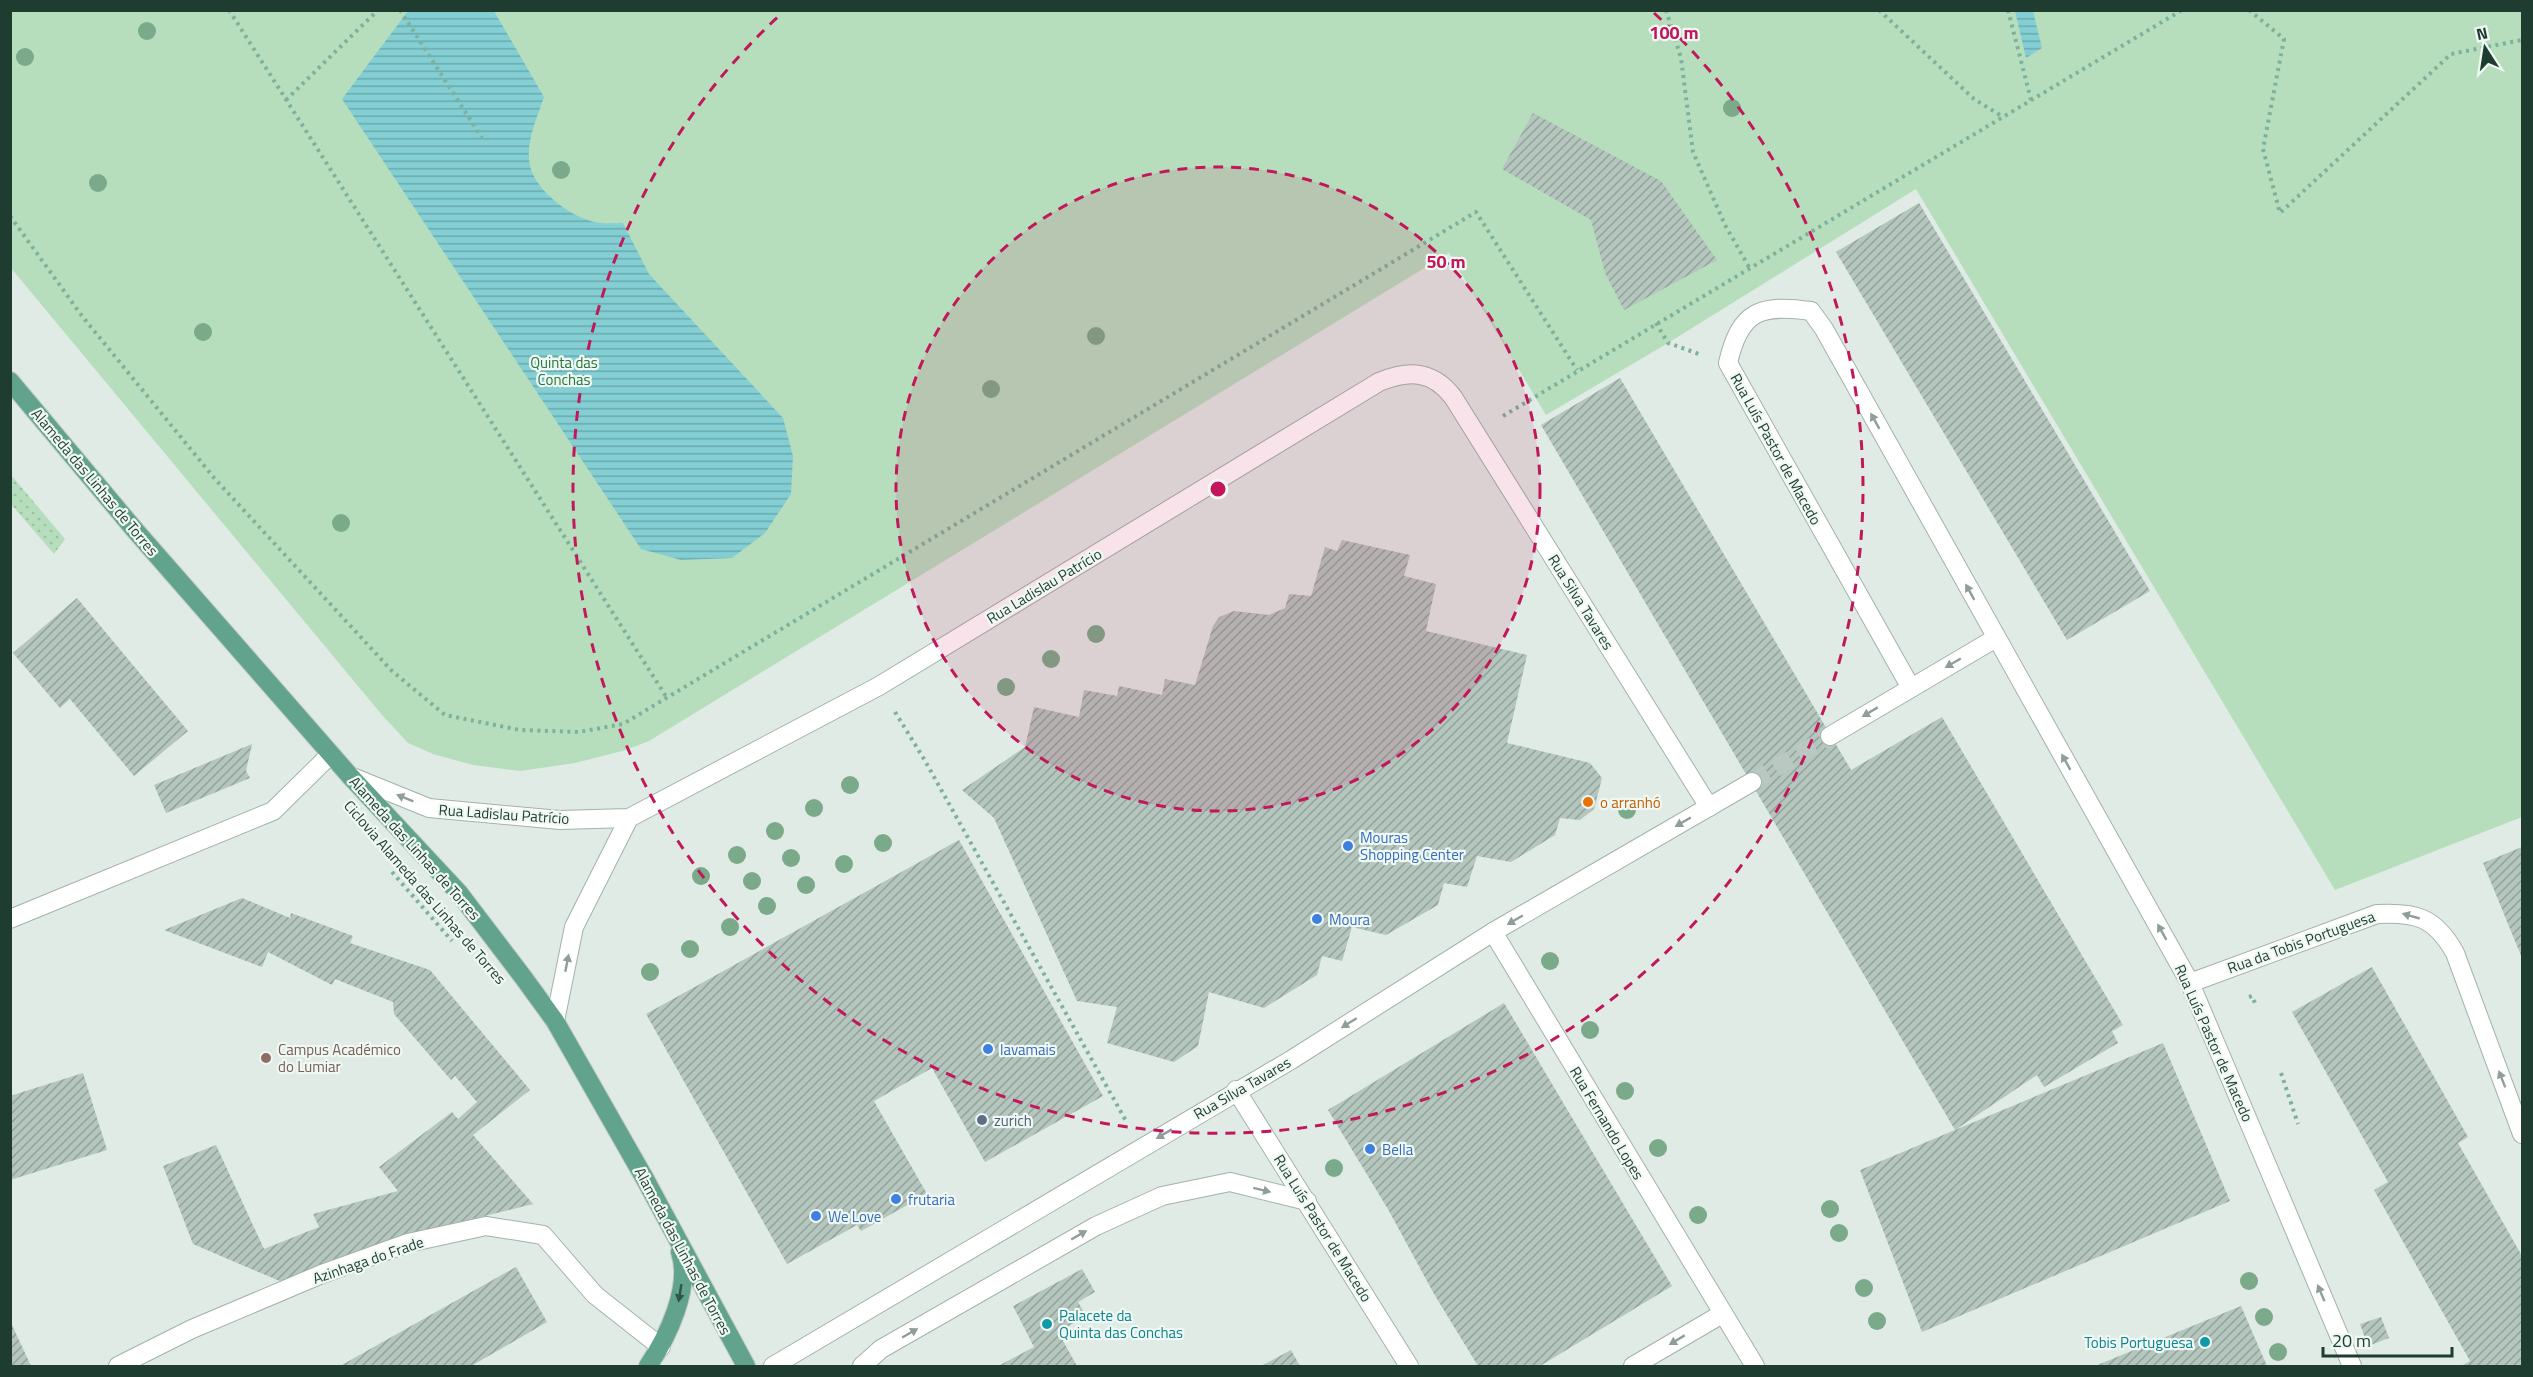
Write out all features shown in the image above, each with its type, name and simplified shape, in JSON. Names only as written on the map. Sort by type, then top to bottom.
[{"type":"main road","name":"Alameda das Linhas de Torres","points":[[10,381],[134,529],[350,776],[459,892],[555,1021],[746,1366]]},
{"type":"main road","points":[[648,1366],[661,1347],[677,1307],[682,1257],[675,1236]]},
{"type":"street","name":"Rua Luís Pastor de Macedo","points":[[1911,688],[1728,363],[1733,342],[1747,321],[1758,311],[1780,307],[1811,311],[1824,329],[2190,983],[2352,1366]]},
{"type":"street","name":"Rua Ladislau Patrício","points":[[350,776],[429,808],[560,820],[629,818],[879,686],[1379,382],[1395,376],[1427,376],[1445,385],[1453,397]]},
{"type":"street","name":"Rua Silva Tavares","points":[[1453,397],[1709,807]]},
{"type":"street","points":[[1830,736],[1996,638]]},
{"type":"street","points":[[10,919],[273,811],[331,754]]},
{"type":"street","name":"Rua Silva Tavares","points":[[772,1366],[1236,1090],[1291,1060],[1493,932],[1752,782]]},
{"type":"street","points":[[555,1021],[574,927],[629,818]]},
{"type":"street","name":"Rua da Tobis Portuguesa","points":[[2190,983],[2377,914],[2405,913],[2430,921],[2446,936],[2455,953],[2523,1134]]},
{"type":"street","name":"Rua Fernando Lopes","points":[[1493,932],[1755,1366]]},
{"type":"street","name":"Rua Luís Pastor de Macedo","points":[[1236,1090],[1409,1366]]},
{"type":"street","points":[[862,1366],[881,1350],[1096,1226],[1162,1196],[1230,1182],[1307,1201]]},
{"type":"street","name":"Azinhaga do Frade","points":[[118,1366],[192,1329],[322,1274],[408,1243],[486,1226],[543,1235],[595,1295],[661,1347]]},
{"type":"street","points":[[1633,1366],[1722,1314]]},
{"type":"path","points":[[229,10],[667,698]]},
{"type":"path","points":[[286,100],[378,10]]},
{"type":"path","points":[[400,10],[482,138]]},
{"type":"path","points":[[1666,10],[1681,58],[1693,152],[1725,225],[1749,267]]},
{"type":"path","points":[[1879,10],[1974,99],[2003,117]]},
{"type":"path","points":[[2008,10],[2031,100]]},
{"type":"path","points":[[1476,432],[1576,370],[2182,10]]},
{"type":"path","points":[[2248,10],[2284,39],[2264,149],[2280,213],[2451,54],[2523,40]]},
{"type":"path","points":[[10,216],[81,316],[215,479],[392,671],[445,715],[520,730],[579,732],[623,724],[1476,212],[1576,370]]},
{"type":"path","points":[[1656,323],[1668,343],[1728,363]]},
{"type":"path","points":[[879,686],[924,759],[1140,1148]]},
{"type":"path","name":"Ciclovia Alameda das Linhas de Torres","points":[[386,864],[454,943]]},
{"type":"path","points":[[2281,1073],[2298,1124]]},
{"type":"green space","name":"Quinta das Conchas","points":[[10,11],[2522,11],[2522,817],[2335,890],[1916,189],[1668,343],[1546,415],[1449,253],[649,741],[626,750],[575,763],[520,771],[473,765],[433,754],[408,743],[382,715],[11,268]]},
{"type":"green space","points":[[11,475],[65,539],[54,554],[11,504]]},
{"type":"water","points":[[408,11],[494,11],[544,97],[529,148],[530,166],[540,185],[548,195],[568,211],[590,221],[623,223],[649,274],[783,418],[793,456],[791,494],[765,533],[732,558],[681,560],[641,549],[342,99]]},
{"type":"water","points":[[2015,11],[2033,11],[2042,48],[2026,58]]},
{"type":"building","points":[[1533,113],[1661,181],[1717,260],[1624,310],[1605,273],[1591,220],[1502,169]]},
{"type":"building","points":[[1919,203],[2150,591],[2067,640],[1836,252]]},
{"type":"building","points":[[1620,378],[1851,770],[1942,717],[2123,1025],[2112,1031],[2118,1043],[2044,1087],[2037,1075],[1955,1130],[1541,425]]},
{"type":"building","points":[[1342,540],[1410,555],[1404,576],[1436,584],[1426,631],[1527,655],[1507,743],[1590,763],[1602,778],[1594,809],[1580,820],[1560,818],[1555,835],[1511,862],[1477,856],[1467,887],[1444,883],[1438,905],[1386,935],[1352,927],[1342,961],[1322,956],[1317,975],[1264,1008],[1209,992],[1198,1046],[1174,1062],[1107,1043],[1117,1007],[1077,1001],[994,818],[962,790],[1025,747],[1034,707],[1079,717],[1084,690],[1117,696],[1119,686],[1162,695],[1165,679],[1195,685],[1213,626],[1219,617],[1234,611],[1269,615],[1285,608],[1289,594],[1311,596],[1325,547],[1337,551]]},
{"type":"building","points":[[77,598],[188,731],[134,776],[70,699],[60,708],[13,653]]},
{"type":"building","points":[[252,744],[246,771],[250,778],[166,813],[154,785]]},
{"type":"building","points":[[959,840],[1103,1096],[985,1162],[932,1068],[874,1101],[927,1194],[861,1231],[857,1225],[787,1264],[646,1014]]},
{"type":"building","points":[[2522,847],[2522,958],[2483,863]]},
{"type":"building","points":[[242,898],[290,918],[291,913],[353,936],[350,943],[430,970],[530,1090],[473,1135],[533,1204],[424,1231],[282,1282],[193,1244],[163,1166],[216,1145],[264,1249],[319,1227],[313,1214],[398,1191],[379,1167],[452,1112],[458,1119],[477,1102],[455,1076],[451,1080],[394,1014],[393,1002],[335,979],[332,985],[268,952],[262,967],[164,930]]},
{"type":"building","points":[[2372,967],[2468,1137],[2458,1143],[2522,1256],[2522,1366],[2461,1366],[2470,1361],[2374,1190],[2388,1182],[2292,1012]]},
{"type":"building","points":[[1504,1003],[1672,1286],[1540,1366],[1478,1366],[1328,1110]]},
{"type":"building","points":[[2163,1043],[2230,1201],[1922,1332],[1860,1170]]},
{"type":"building","points":[[83,1073],[107,1150],[10,1180],[10,1096]]},
{"type":"building","points":[[516,1267],[547,1322],[473,1365],[340,1366]]},
{"type":"building","name":"Palacete da Quinta das Conchas","points":[[1082,1269],[1095,1292],[1078,1302],[1086,1316],[1058,1332],[1077,1366],[998,1366],[1034,1347],[1013,1306]]},
{"type":"building","name":"Tobis Portuguesa","points":[[2241,1306],[2267,1366],[2095,1366]]},
{"type":"building","points":[[2381,1317],[2389,1338],[2368,1346],[2360,1324]]},
{"type":"building","points":[[12,1325],[31,1366],[10,1366]]},
{"type":"building","points":[[1291,1350],[1300,1366],[1261,1366]]},
{"type":"tunnel","points":[[1752,782],[1830,736]]},
{"type":"place","name":"o arranhó","points":[[1588,802]]},
{"type":"place","name":"Mouras Shopping Center","points":[[1348,846]]},
{"type":"place","name":"Moura","points":[[1317,919]]},
{"type":"place","name":"lavamais","points":[[988,1049]]},
{"type":"place","name":"Campus Académico do Lumiar","points":[[266,1058]]},
{"type":"place","name":"zurich","points":[[982,1120]]},
{"type":"place","name":"Bella","points":[[1370,1149]]},
{"type":"place","name":"frutaria","points":[[896,1199]]},
{"type":"place","name":"We Love","points":[[816,1216]]},
{"type":"place","name":"Palacete da Quinta das Conchas","points":[[1047,1324]]},
{"type":"place","name":"Tobis Portuguesa","points":[[2205,1342]]}]
